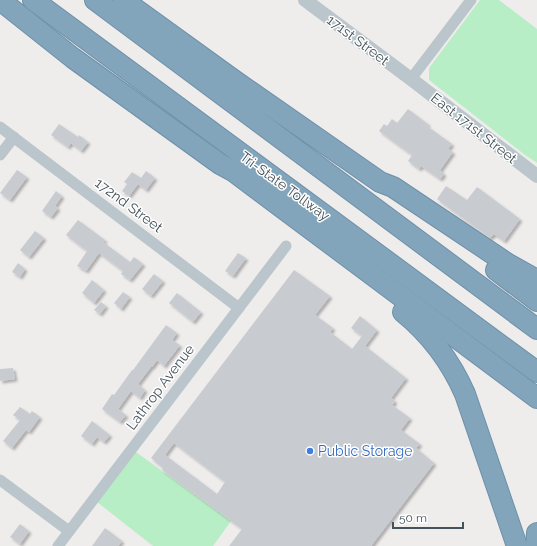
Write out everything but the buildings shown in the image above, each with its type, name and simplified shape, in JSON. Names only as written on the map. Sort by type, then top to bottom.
[{"type":"highway","points":[[0,0],[73,58],[220,164],[233,171],[537,398]]},
{"type":"highway","name":"Tri-State Tollway","points":[[33,0],[537,372]]},
{"type":"highway","points":[[95,0],[537,329]]},
{"type":"highway","points":[[123,0],[235,81],[380,182],[390,193],[537,301]]},
{"type":"highway","points":[[220,164],[230,175],[405,314],[442,352],[465,394],[517,546]]},
{"type":"highway","points":[[380,182],[394,187],[508,264],[537,280]]},
{"type":"highway","points":[[536,546],[537,533]]},
{"type":"street","name":"171st Street","points":[[305,0],[411,79]]},
{"type":"street","points":[[411,79],[470,0]]},
{"type":"street","name":"East 171st Street","points":[[411,79],[537,176]]},
{"type":"street","name":"172nd Street","points":[[0,127],[239,308]]},
{"type":"street","points":[[0,155],[14,137]]},
{"type":"street","name":"Lathrop Avenue","points":[[58,546],[286,246]]},
{"type":"street","points":[[0,480],[69,531]]},
{"type":"green space","points":[[480,0],[499,0],[537,29],[537,163],[429,80],[429,68]]},
{"type":"green space","points":[[136,452],[231,521],[213,546],[153,546],[97,502]]},
{"type":"place","name":"Public Storage","points":[[310,451]]}]
